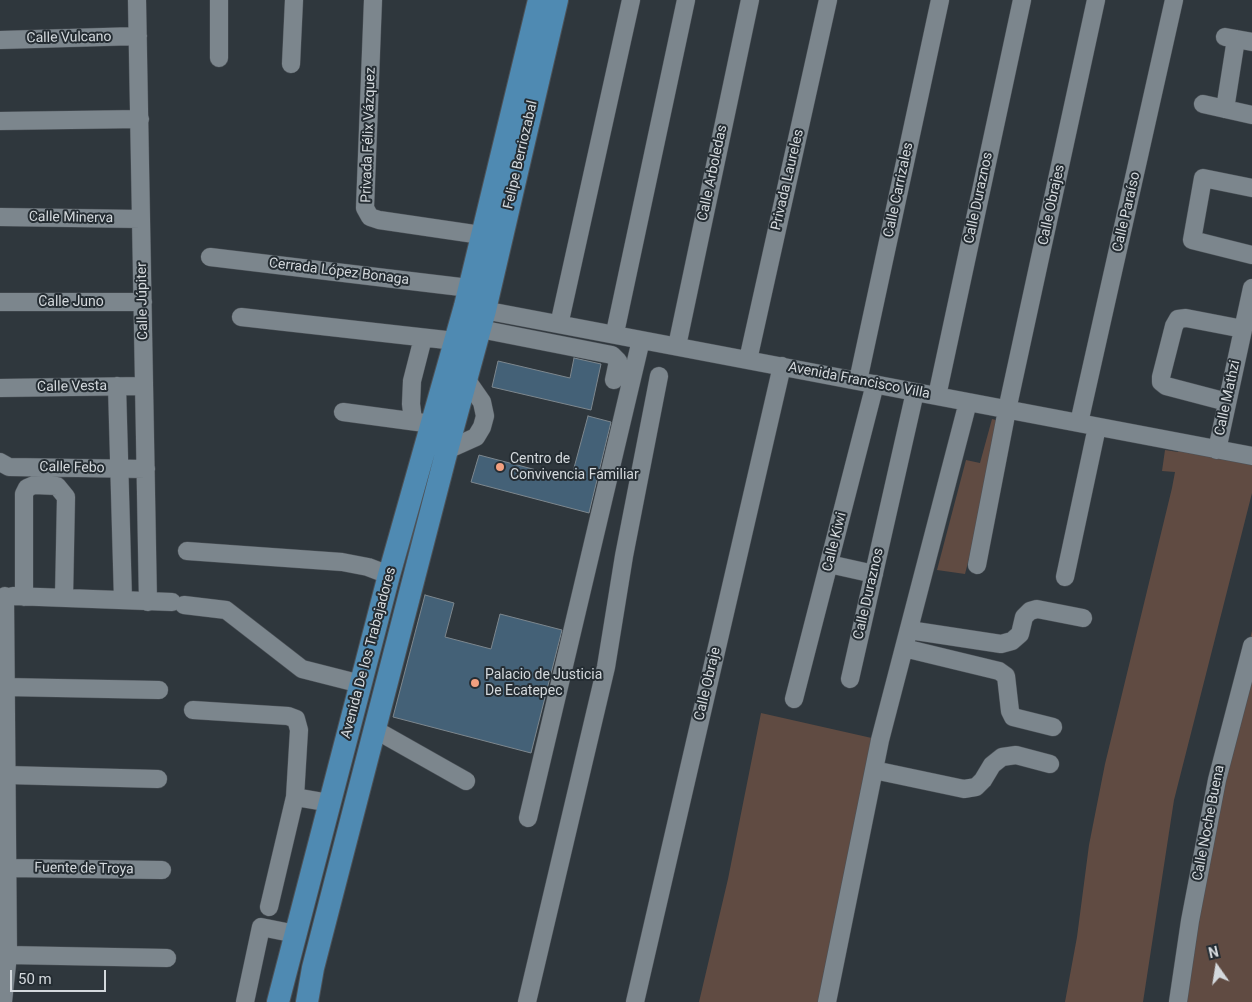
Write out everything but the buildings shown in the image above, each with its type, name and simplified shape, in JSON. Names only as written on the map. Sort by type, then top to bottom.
[{"type":"main road","name":"Felipe Berriozabal","points":[[475,308],[481,235],[539,0]]},
{"type":"main road","name":"Felipe Berriozabal","points":[[475,308],[558,0]]},
{"type":"main road","name":"Avenida De los Trabajadores","points":[[278,1002],[389,575],[423,422],[455,341],[475,308]]},
{"type":"main road","name":"Avenida De los Trabajadores","points":[[307,1002],[313,968],[446,450],[466,379],[475,308]]},
{"type":"main road","points":[[296,1002],[313,968]]},
{"type":"street","name":"Calle Júpiter","points":[[138,0],[148,602]]},
{"type":"street","points":[[219,0],[219,58]]},
{"type":"street","points":[[291,64],[294,0]]},
{"type":"street","name":"Privada Félix Vázquez","points":[[373,0],[366,208],[370,217],[379,220],[481,235]]},
{"type":"street","points":[[561,316],[631,0]]},
{"type":"street","points":[[616,328],[686,0]]},
{"type":"street","name":"Calle Arboledas","points":[[677,346],[750,0]]},
{"type":"street","name":"Privada Laureles","points":[[748,360],[828,0]]},
{"type":"street","name":"Calle Carrizales","points":[[866,382],[940,0]]},
{"type":"street","name":"Calle Duraznos","points":[[937,396],[1022,0]]},
{"type":"street","name":"Calle Obrajes","points":[[977,565],[1008,410],[1096,0]]},
{"type":"street","name":"Calle Paraíso","points":[[1079,423],[1174,0]]},
{"type":"street","name":"Calle Vulcano","points":[[0,40],[138,36]]},
{"type":"street","points":[[1225,109],[1238,39]]},
{"type":"street","points":[[1203,104],[1252,115]]},
{"type":"street","points":[[0,121],[140,120]]},
{"type":"street","points":[[1252,188],[1203,178],[1192,240],[1252,255]]},
{"type":"street","name":"Calle Minerva","points":[[0,217],[141,219]]},
{"type":"street","name":"Cerrada López Bonaga","points":[[210,257],[475,308]]},
{"type":"street","name":"Calle Mathzi","points":[[1217,450],[1252,288]]},
{"type":"street","name":"Calle Juno","points":[[0,302],[143,302]]},
{"type":"street","points":[[475,308],[612,355],[618,361],[614,380]]},
{"type":"street","name":"Avenida Francisco Villa","points":[[475,308],[639,336],[677,346],[748,360],[1252,456]]},
{"type":"street","points":[[528,818],[639,336],[616,328],[541,312]]},
{"type":"street","points":[[241,317],[455,341]]},
{"type":"street","points":[[1228,402],[1166,386],[1161,382],[1161,376],[1174,326],[1178,319],[1186,318],[1243,329]]},
{"type":"street","points":[[423,338],[412,381],[411,404],[423,422]]},
{"type":"street","name":"Calle Obraje","points":[[634,1002],[782,366]]},
{"type":"street","points":[[527,1002],[606,667],[624,556],[659,376]]},
{"type":"street","name":"Calle Kiwi","points":[[794,699],[829,564],[866,382]]},
{"type":"street","points":[[117,386],[122,600]]},
{"type":"street","name":"Calle Vesta","points":[[0,388],[144,386]]},
{"type":"street","name":"Calle Duraznos","points":[[850,679],[915,392]]},
{"type":"street","points":[[827,1002],[874,770],[968,402]]},
{"type":"street","points":[[343,412],[423,422]]},
{"type":"street","points":[[1065,577],[1097,427]]},
{"type":"street","name":"Calle Febo","points":[[0,463],[9,467],[146,469]]},
{"type":"street","points":[[24,597],[24,494],[27,488],[34,485],[57,486],[66,497],[64,598]]},
{"type":"street","points":[[186,551],[342,562],[368,567],[389,575]]},
{"type":"street","points":[[829,564],[874,574]]},
{"type":"street","points":[[3,1002],[8,955],[6,687],[2,596],[122,600],[226,610],[302,669],[361,684]]},
{"type":"street","points":[[909,630],[1001,644],[1012,641],[1020,634],[1024,617],[1030,611],[1037,609],[1083,618]]},
{"type":"street","name":"Calle Noche Buena","points":[[1178,1002],[1190,921],[1217,780],[1252,646]]},
{"type":"street","points":[[904,648],[999,672],[1006,676],[1010,711],[1013,717],[1053,727]]},
{"type":"street","points":[[6,687],[159,690]]},
{"type":"street","points":[[193,710],[288,716],[296,720],[299,730],[295,797],[269,907]]},
{"type":"street","points":[[374,729],[466,781]]},
{"type":"street","points":[[874,770],[964,790],[976,787],[984,780],[992,766],[1002,757],[1016,755],[1050,764]]},
{"type":"street","points":[[7,775],[158,778]]},
{"type":"street","points":[[295,797],[330,803]]},
{"type":"street","name":"Fuente de Troya","points":[[7,868],[162,870]]},
{"type":"street","points":[[245,1002],[261,927],[296,934]]},
{"type":"street","points":[[8,955],[166,958]]},
{"type":"shaded area","points":[[992,419],[1004,422],[965,574],[937,570],[966,460],[980,463]]},
{"type":"shaded area","points":[[1179,442],[1252,456],[1252,493],[1174,800],[1143,1002],[1065,1002],[1077,937],[1089,845],[1105,764],[1175,472],[1162,471],[1165,450],[1178,452]]},
{"type":"shaded area","points":[[1252,631],[1252,1002],[1179,1002],[1220,760]]},
{"type":"shaded area","points":[[761,713],[885,741],[829,1002],[699,1002],[728,879]]},
{"type":"place","name":"Centro de Convivencia Familiar","points":[[500,467]]},
{"type":"place","name":"Palacio de Justicia De Ecatepec","points":[[475,683]]}]
